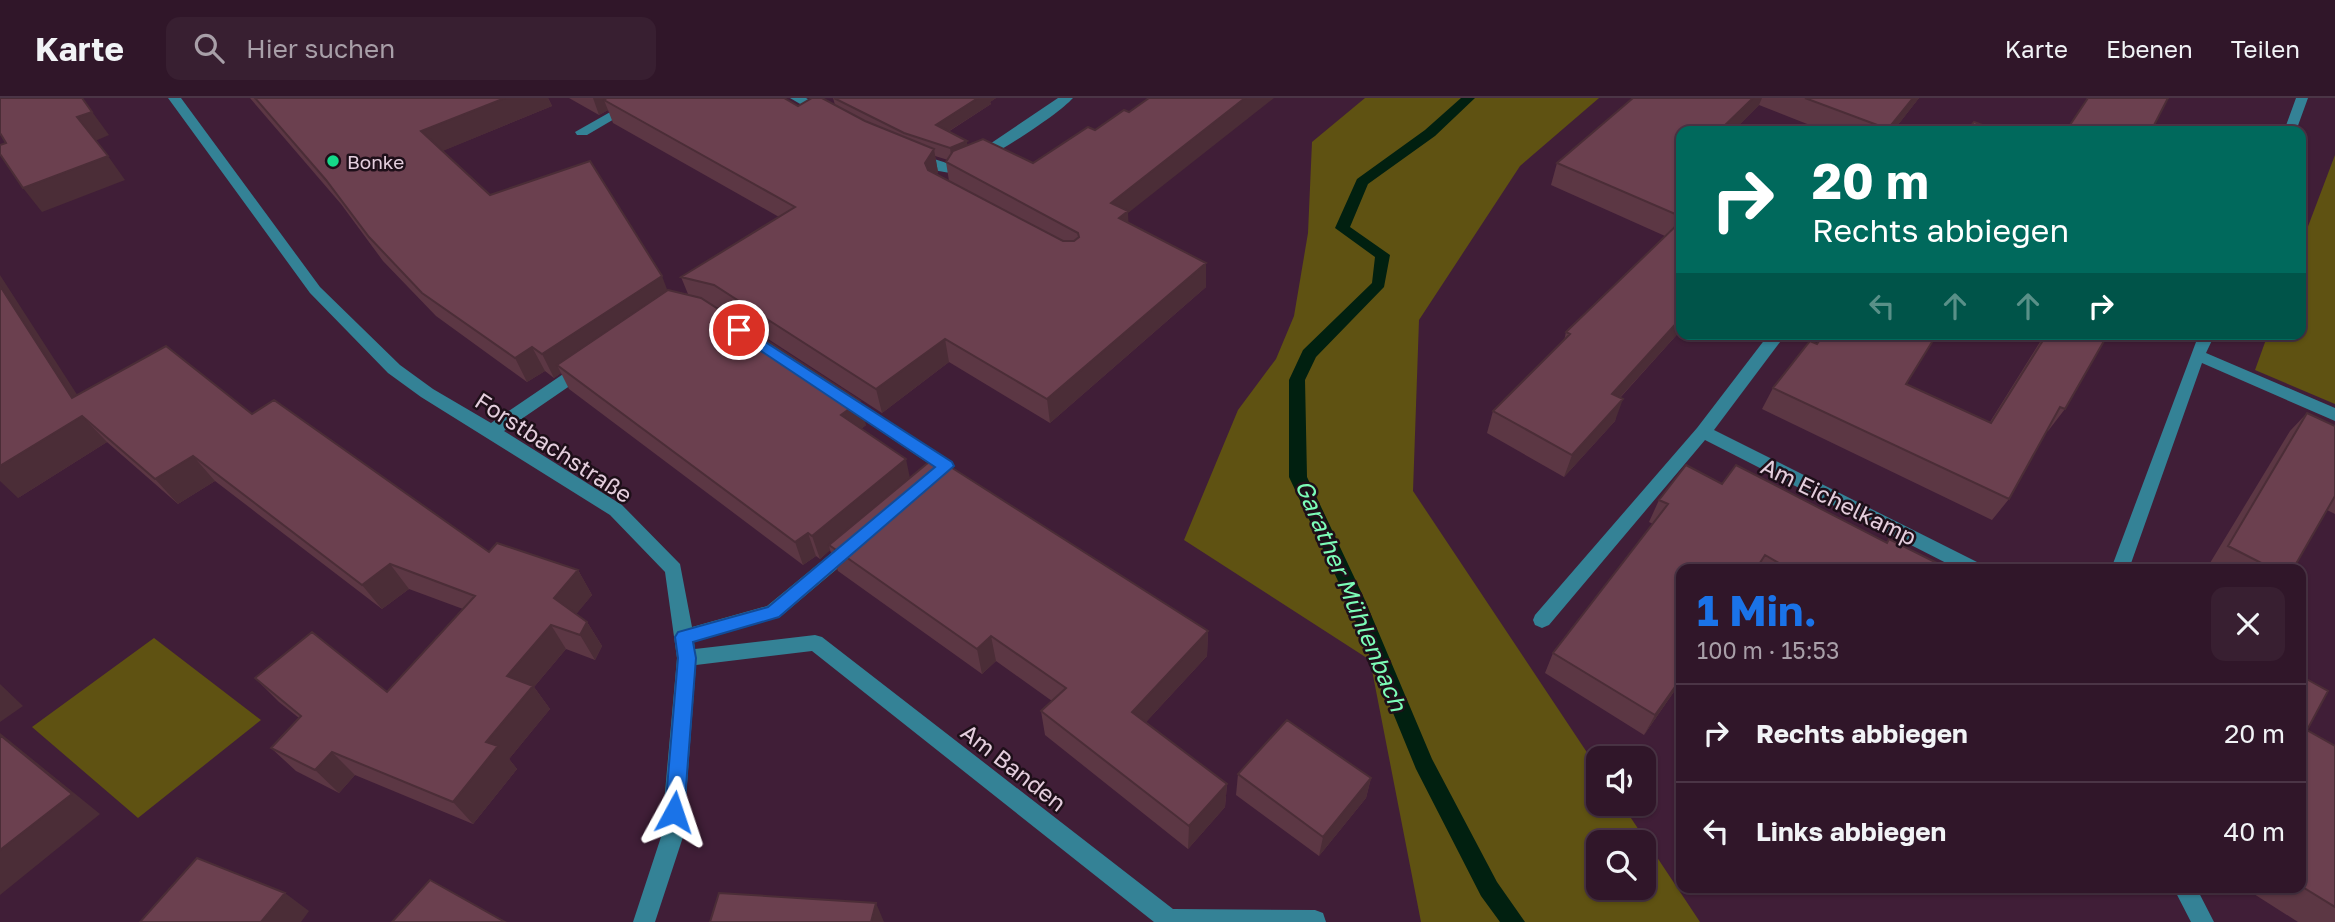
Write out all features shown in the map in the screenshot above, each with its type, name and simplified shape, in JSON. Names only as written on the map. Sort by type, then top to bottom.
[{"type":"street","name":"Forstbachstraße","points":[[174,98],[315,290],[394,369],[427,393],[615,510],[674,569],[686,647],[672,837],[644,922]]},
{"type":"street","points":[[582,132],[644,98]]},
{"type":"street","points":[[796,98],[840,120]]},
{"type":"street","points":[[900,149],[947,173],[980,157],[1068,98]]},
{"type":"street","points":[[2292,126],[2302,98]]},
{"type":"street","points":[[1542,620],[1703,432],[1773,340]]},
{"type":"street","points":[[2122,564],[2204,340]]},
{"type":"street","points":[[2197,355],[2335,415]]},
{"type":"street","points":[[492,432],[595,360]]},
{"type":"street","points":[[831,391],[946,466],[926,484]]},
{"type":"street","name":"Am Eichelkamp","points":[[1703,432],[1965,564]]},
{"type":"street","points":[[686,647],[773,612],[865,535]]},
{"type":"street","name":"Am Banden","points":[[686,647],[816,643],[1169,920],[1315,921]]},
{"type":"street","points":[[2187,893],[2203,922]]},
{"type":"shaded area","points":[[1365,98],[1599,98],[1520,166],[1419,320],[1413,491],[1586,751],[1586,816],[1630,816],[1639,830],[1586,830],[1586,900],[1656,900],[1656,856],[1676,886],[1676,893],[1681,893],[1700,922],[1421,922],[1370,660],[1184,540],[1238,410],[1276,359],[1294,316],[1308,233],[1312,142]]},
{"type":"shaded area","points":[[2335,155],[2335,404],[2255,370],[2266,340],[2306,340],[2306,232]]},
{"type":"shaded area","points":[[154,638],[261,720],[138,818],[32,727]]},
{"type":"building","points":[[0,98],[82,98],[92,112],[77,117],[108,156],[23,188],[0,154],[0,145],[6,143],[0,133]]},
{"type":"building","points":[[255,98],[505,98],[421,131],[490,195],[590,161],[662,276],[542,354],[532,347],[515,358],[422,293],[369,237],[326,180]]},
{"type":"building","points":[[784,98],[798,106],[812,98],[822,98],[865,121],[934,149],[925,163],[928,170],[1063,241],[1074,241],[1079,237],[1078,233],[946,162],[953,151],[983,139],[1033,163],[1088,127],[1095,130],[1124,110],[1129,112],[1149,98],[1245,98],[1111,203],[1128,211],[1119,218],[1206,263],[1047,399],[945,339],[876,389],[714,285],[681,277],[795,207],[604,100]]},
{"type":"building","points":[[834,98],[978,98],[936,125],[967,141],[950,148],[904,133]]},
{"type":"building","points":[[1633,98],[1753,98],[1724,126],[1676,126],[1676,214],[1557,163]]},
{"type":"building","points":[[1805,98],[1913,98],[1890,126],[1880,126]]},
{"type":"building","points":[[2088,98],[2168,98],[2154,126],[2069,126]]},
{"type":"building","points":[[1676,226],[1676,324],[1612,394],[1623,399],[1572,455],[1493,411],[1570,334],[1566,332]]},
{"type":"building","points":[[0,286],[72,398],[166,346],[252,414],[274,400],[489,552],[497,543],[578,570],[554,598],[587,622],[580,635],[551,625],[507,676],[533,686],[486,742],[498,746],[453,802],[332,752],[315,770],[271,748],[301,716],[255,678],[312,632],[387,692],[475,596],[390,564],[362,585],[193,456],[155,479],[82,416],[0,466]]},
{"type":"building","points":[[668,290],[701,298],[860,401],[841,415],[906,459],[812,536],[808,533],[795,542],[557,365]]},
{"type":"building","points":[[1820,340],[1933,340],[1906,384],[1991,423],[2043,340],[2105,340],[2065,409],[2060,407],[2009,499],[1773,388],[1810,341],[1817,344]]},
{"type":"building","points":[[2307,413],[2335,426],[2335,496],[2296,564],[2263,564],[2228,546]]},
{"type":"building","points":[[935,457],[1208,631],[1132,712],[1227,784],[1189,826],[1041,711],[1066,688],[991,636],[977,649],[829,545]]},
{"type":"building","points":[[1686,465],[1722,484],[1736,465],[1887,543],[1889,539],[1939,564],[1780,564],[1765,555],[1759,564],[1676,564],[1676,685],[1655,715],[1553,653],[1668,504],[1659,500]]},
{"type":"building","points":[[2306,679],[2328,691],[2307,730],[2335,746],[2335,907],[2306,889]]},
{"type":"building","points":[[1287,720],[1371,778],[1323,837],[1238,774]]},
{"type":"building","points":[[0,735],[72,794],[0,850]]},
{"type":"building","points":[[197,858],[285,893],[261,922],[140,922]]},
{"type":"building","points":[[430,880],[505,922],[392,922]]},
{"type":"building","points":[[719,893],[876,903],[871,922],[710,922]]},
{"type":"waterway","name":"Garather Mühlenbach","points":[[1469,98],[1430,133],[1362,182],[1342,228],[1383,255],[1379,284],[1309,354],[1297,380],[1298,477],[1355,598],[1423,763],[1489,889],[1514,922]]},
{"type":"place","name":"Bonke","points":[[333,161]]},
{"type":"route","points":[[674,812],[687,658],[684,637],[773,612],[946,466],[739,330]]}]
